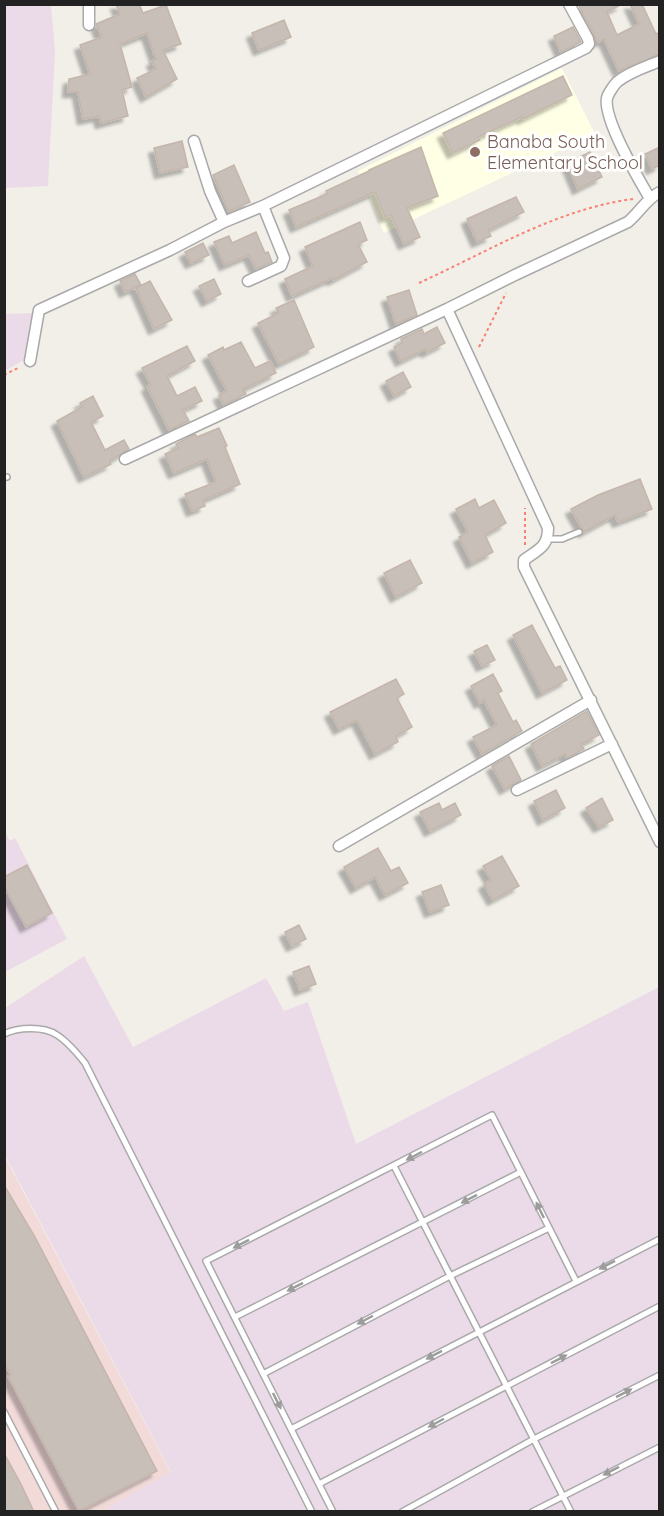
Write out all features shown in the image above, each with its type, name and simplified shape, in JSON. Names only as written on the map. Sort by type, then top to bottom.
[{"type":"street","points":[[88,4],[89,25]]},
{"type":"street","points":[[30,361],[39,310],[170,250],[224,222],[263,206],[586,48],[589,44],[588,39],[569,4]]},
{"type":"street","points":[[649,197],[623,151],[607,98],[616,83],[635,71],[660,62]]},
{"type":"street","points":[[194,141],[210,191],[224,222]]},
{"type":"street","points":[[124,459],[628,222],[640,212],[649,197],[660,192]]},
{"type":"street","points":[[248,281],[281,266],[284,262],[263,206]]},
{"type":"street","points":[[447,309],[548,528],[548,539],[544,545],[524,560],[524,567],[660,842]]},
{"type":"street","points":[[339,846],[591,700]]},
{"type":"street","points":[[517,790],[612,744]]},
{"type":"lane","points":[[548,539],[562,539],[579,532]]},
{"type":"lane","points":[[4,1034],[11,1030],[30,1029],[56,1034],[85,1063],[312,1512]]},
{"type":"lane","points":[[333,1512],[206,1261],[492,1115],[576,1281]]},
{"type":"lane","points":[[394,1167],[572,1512]]},
{"type":"lane","points":[[234,1317],[521,1172]]},
{"type":"lane","points":[[263,1374],[450,1276],[549,1228]]},
{"type":"lane","points":[[291,1429],[660,1239]]},
{"type":"lane","points":[[319,1484],[660,1306]]},
{"type":"lane","points":[[402,1512],[534,1439],[660,1375]]},
{"type":"lane","points":[[4,1412],[56,1512]]},
{"type":"lane","points":[[532,1512],[660,1446]]},
{"type":"path","points":[[419,283],[551,220],[613,202],[649,197]]},
{"type":"path","points":[[472,362],[515,275]]},
{"type":"path","points":[[4,375],[30,361]]},
{"type":"path","points":[[524,560],[525,503]]},
{"type":"shaded area","points":[[4,5],[51,5],[55,51],[48,186],[5,188]]},
{"type":"shaded area","name":"Banaba South Elementary School","points":[[562,68],[595,134],[384,233],[358,171]]},
{"type":"shaded area","points":[[35,313],[27,358],[5,371],[4,314]]},
{"type":"shaded area","points":[[4,830],[10,841],[15,838],[67,939],[5,972]]},
{"type":"shaded area","points":[[84,956],[133,1047],[266,978],[284,1011],[308,1002],[356,1144],[659,987],[659,1511],[110,1511],[108,1508],[171,1472],[5,1155],[5,1008]]},
{"type":"shaded area","points":[[4,1155],[171,1473],[109,1508],[110,1511],[5,1511]]},
{"type":"building","points":[[116,4],[139,4],[143,13],[166,5],[181,44],[163,50],[177,79],[146,97],[137,78],[156,69],[152,61],[156,59],[147,33],[120,44],[132,87],[122,90],[128,116],[101,123],[99,116],[83,119],[78,92],[68,92],[69,79],[90,74],[80,45],[102,37],[96,24],[120,14]]},
{"type":"building","points":[[578,4],[622,4],[607,12],[617,35],[639,24],[630,4],[642,4],[656,34],[660,32],[660,54],[619,71],[604,39],[598,42]]},
{"type":"building","points":[[284,20],[291,37],[259,50],[252,33]]},
{"type":"building","points":[[573,27],[581,42],[561,52],[554,36]]},
{"type":"building","points":[[563,76],[572,95],[523,119],[522,117],[478,137],[480,140],[453,153],[443,133]]},
{"type":"building","points":[[182,141],[188,167],[160,173],[154,148]]},
{"type":"building","points":[[421,147],[438,196],[407,208],[420,237],[404,244],[391,215],[385,217],[375,192],[296,227],[289,210],[327,194],[326,191]]},
{"type":"building","points":[[660,147],[660,165],[652,169],[645,154]]},
{"type":"building","points":[[590,152],[602,177],[578,189],[567,163]]},
{"type":"building","points":[[234,165],[250,202],[229,211],[213,175]]},
{"type":"building","points":[[516,197],[524,212],[488,230],[491,236],[477,242],[467,219]]},
{"type":"building","points":[[360,222],[367,240],[358,244],[367,262],[333,280],[332,278],[292,296],[285,279],[313,266],[305,247]]},
{"type":"building","points":[[256,232],[265,253],[268,252],[272,262],[256,269],[249,255],[225,265],[214,242],[229,236],[232,243]]},
{"type":"building","points":[[203,243],[209,255],[191,263],[185,252]]},
{"type":"building","points":[[135,274],[141,285],[125,292],[120,281]]},
{"type":"building","points":[[214,279],[221,294],[207,301],[199,286]]},
{"type":"building","points":[[150,281],[172,320],[154,329],[136,288]]},
{"type":"building","points":[[409,290],[417,315],[396,324],[387,297]]},
{"type":"building","points":[[294,300],[314,347],[279,364],[258,323],[279,313],[276,308]]},
{"type":"building","points":[[437,327],[445,343],[427,352],[425,349],[401,361],[394,347],[402,343],[401,339],[422,329],[424,334]]},
{"type":"building","points":[[241,342],[255,368],[270,361],[276,373],[243,389],[246,394],[224,405],[219,395],[227,391],[208,355],[223,347],[224,350]]},
{"type":"building","points":[[187,346],[195,361],[167,376],[177,396],[195,387],[202,401],[183,410],[189,421],[169,430],[147,386],[151,385],[142,368]]},
{"type":"building","points":[[403,372],[411,387],[394,396],[386,381]]},
{"type":"building","points":[[93,396],[103,416],[91,422],[105,450],[124,440],[129,449],[110,461],[111,464],[84,477],[57,421],[82,407],[80,403]]},
{"type":"building","points":[[219,428],[240,484],[203,500],[205,506],[192,511],[185,494],[216,482],[207,459],[174,473],[165,454],[178,448],[176,444],[195,434],[197,437]]},
{"type":"building","points":[[640,479],[652,509],[618,522],[615,515],[584,532],[571,509],[598,495]]},
{"type":"building","points":[[475,499],[479,508],[494,500],[506,523],[485,535],[493,552],[472,563],[459,537],[468,532],[456,509]]},
{"type":"building","points":[[410,560],[422,583],[396,597],[384,573]]},
{"type":"building","points":[[532,625],[555,668],[560,666],[567,680],[542,693],[513,635]]},
{"type":"building","points":[[487,645],[495,660],[482,666],[474,651]]},
{"type":"building","points":[[493,674],[502,691],[498,693],[513,722],[516,720],[522,731],[482,754],[473,737],[497,725],[484,700],[480,703],[471,686]]},
{"type":"building","points":[[396,679],[404,694],[397,698],[412,727],[396,736],[398,742],[375,754],[357,720],[339,729],[330,712]]},
{"type":"building","points":[[587,711],[599,735],[581,744],[584,749],[567,758],[565,754],[542,766],[531,744]]},
{"type":"building","points":[[509,756],[521,780],[505,789],[492,766]]},
{"type":"building","points":[[556,790],[565,808],[543,820],[534,801]]},
{"type":"building","points":[[602,798],[613,820],[599,827],[586,808]]},
{"type":"building","points":[[439,803],[442,810],[455,803],[461,815],[430,831],[420,812]]},
{"type":"building","points":[[378,848],[391,871],[399,867],[408,883],[385,895],[375,877],[356,888],[344,867]]},
{"type":"building","points":[[502,856],[519,886],[493,900],[484,884],[491,880],[483,866]]},
{"type":"building","points":[[27,865],[52,913],[26,927],[4,886],[4,877]]},
{"type":"building","points":[[441,885],[449,905],[430,912],[422,892]]},
{"type":"building","points":[[299,925],[306,939],[292,946],[285,932]]},
{"type":"building","points":[[309,966],[316,984],[300,990],[293,972]]},
{"type":"building","points":[[4,1185],[35,1237],[157,1471],[79,1511],[8,1376],[11,1375],[4,1363]]},
{"type":"building","points":[[4,1453],[22,1486],[34,1512],[4,1512]]},
{"type":"place","name":"Banaba South Elementary School","points":[[475,152]]}]
